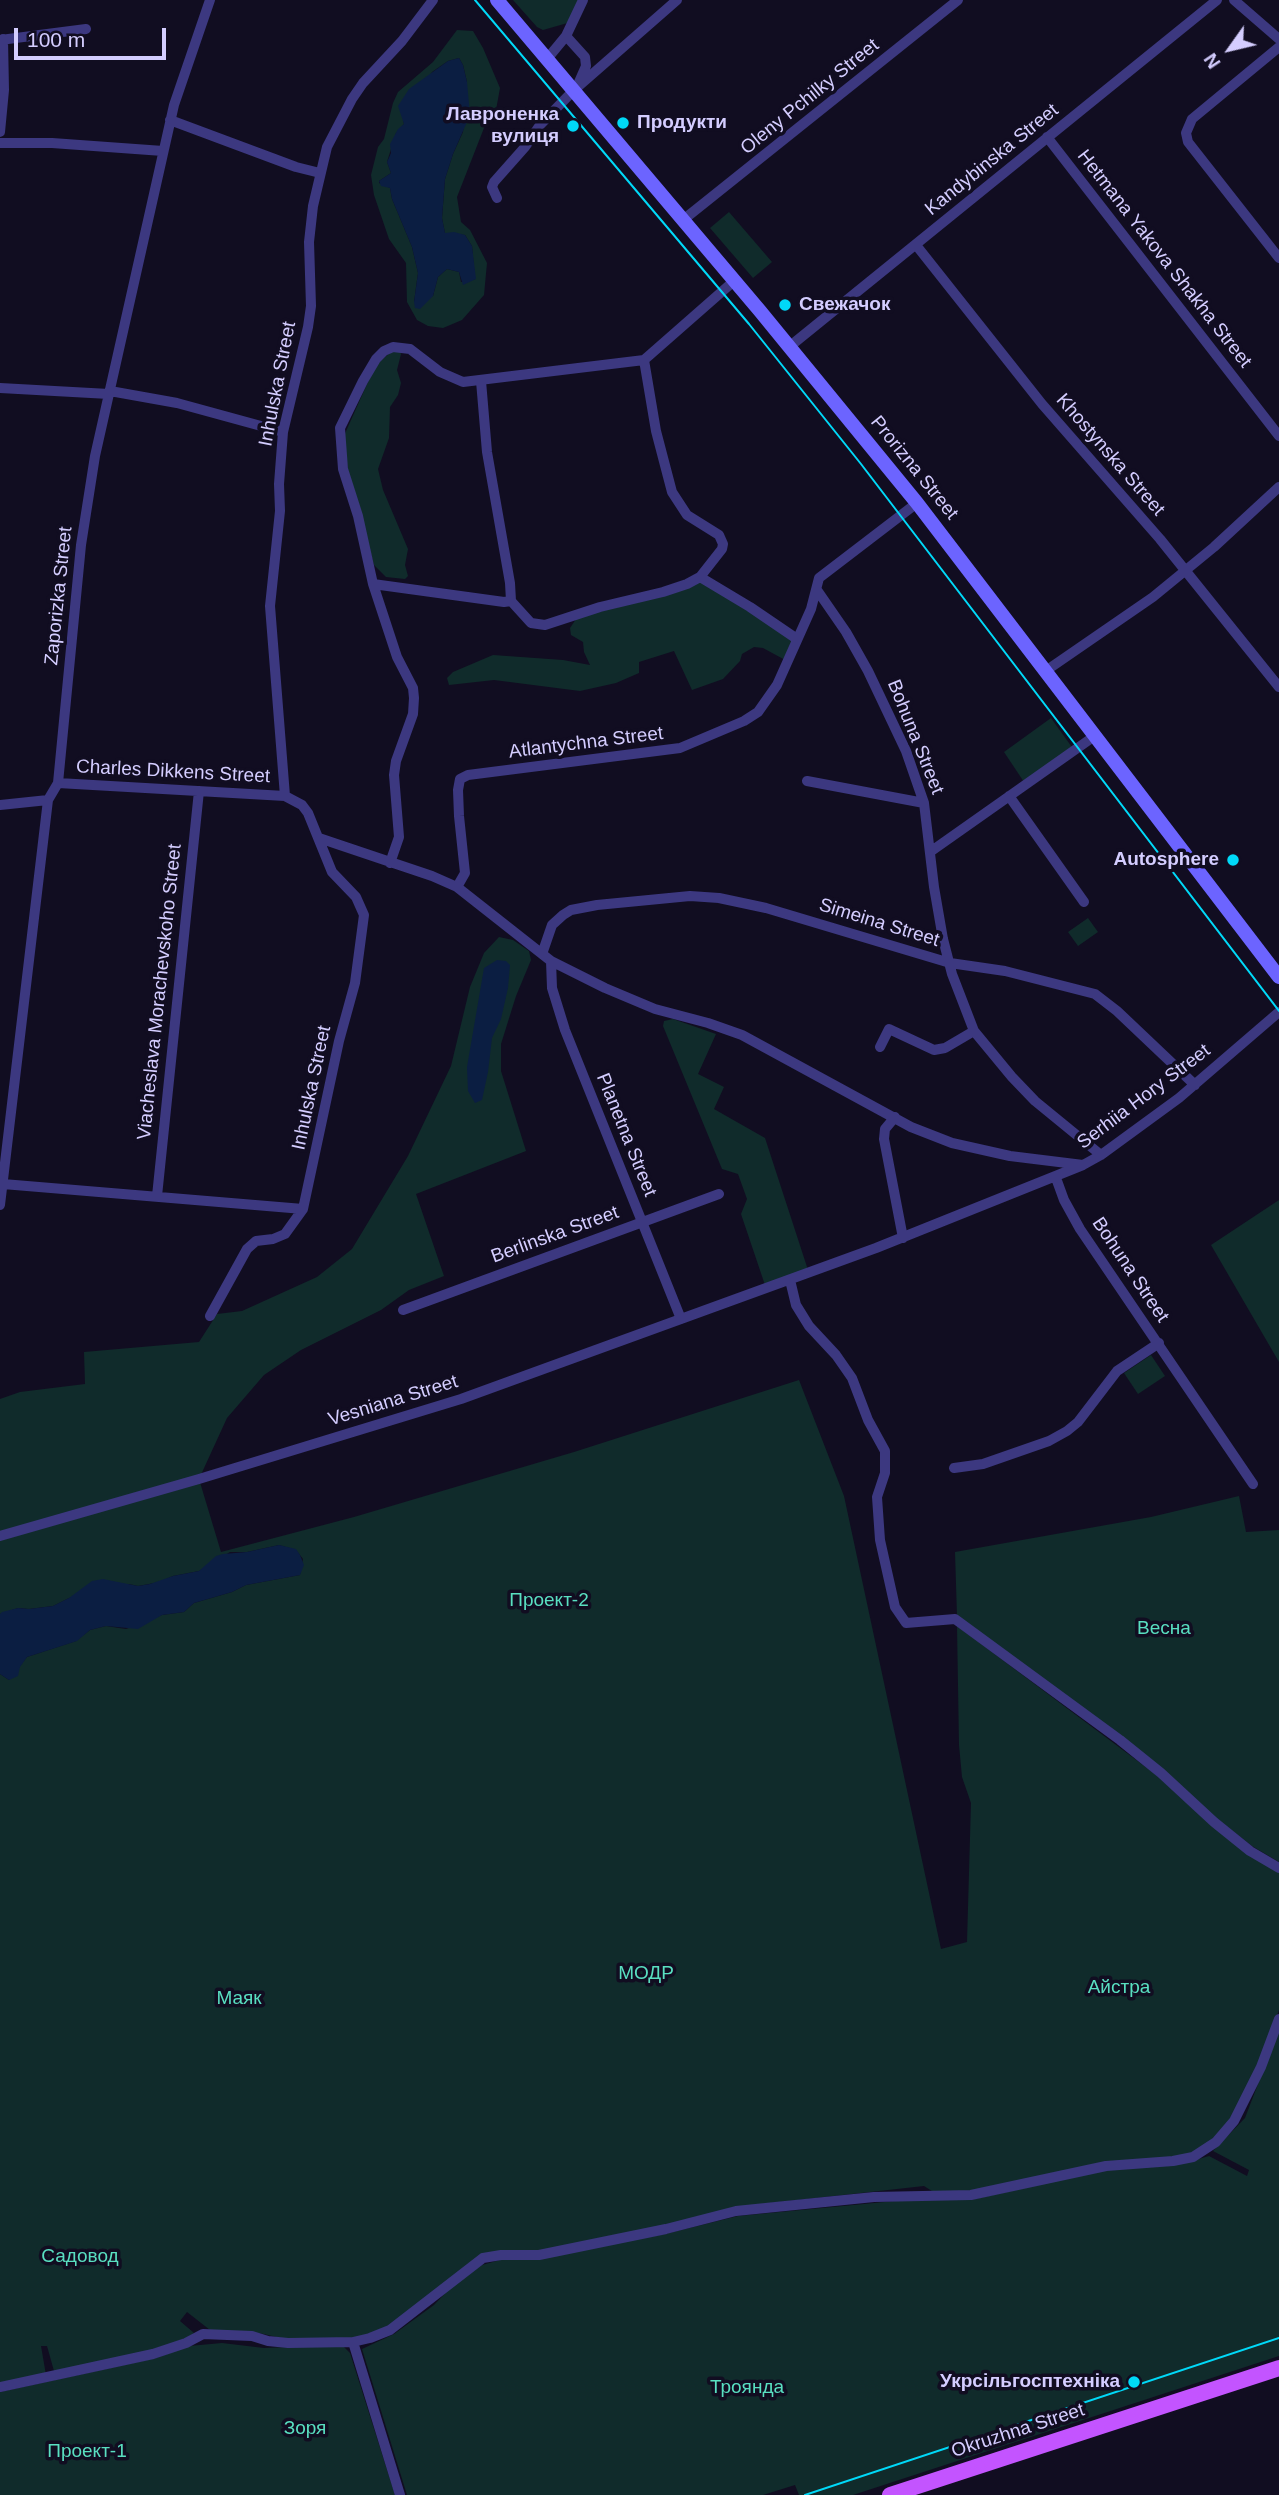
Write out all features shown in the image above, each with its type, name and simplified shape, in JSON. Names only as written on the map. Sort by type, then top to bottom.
[{"type":"main road","name":"Prorizna Street","points":[[497,0],[917,503],[1279,977]]},
{"type":"main road","name":"Okruzhna Street","points":[[890,2495],[1279,2368]]},
{"type":"street","name":"Zaporizka Street","points":[[0,1205],[48,800],[58,783],[81,545],[95,456],[170,120],[181,80],[211,0]]},
{"type":"street","name":"Inhulska Street","points":[[210,1316],[247,1249],[256,1241],[285,1234],[303,1209],[339,1041],[355,983],[364,915],[359,902],[332,872],[314,824],[302,805],[285,796],[270,606],[280,511],[283,432],[308,327],[311,306],[310,225],[327,147],[363,82],[402,41],[433,0]]},
{"type":"street","points":[[547,59],[566,36],[583,0]]},
{"type":"street","points":[[497,198],[492,187],[494,182],[525,147],[540,125],[573,91],[677,0]]},
{"type":"street","name":"Oleny Pchilky Street","points":[[683,220],[958,0]]},
{"type":"street","name":"Kandybinska Street","points":[[789,347],[1217,0]]},
{"type":"street","points":[[1234,0],[1279,39]]},
{"type":"street","points":[[0,132],[5,68],[1,39],[86,29]]},
{"type":"street","points":[[566,36],[585,57],[586,66],[573,91]]},
{"type":"street","points":[[1279,47],[1192,119],[1186,133],[1188,142],[1279,258]]},
{"type":"street","points":[[170,120],[296,167],[320,173]]},
{"type":"street","name":"Hetmana Yakova Shakha Street","points":[[1047,137],[1279,436]]},
{"type":"street","points":[[0,143],[52,143],[163,151]]},
{"type":"street","name":"Khostynska Street","points":[[916,244],[1042,404],[1186,571],[1279,687]]},
{"type":"street","points":[[390,863],[399,837],[394,775],[396,761],[413,714],[413,688],[397,657],[373,584],[340,449],[342,422],[376,359],[393,347],[410,349],[452,379],[463,382],[644,360],[734,281]]},
{"type":"street","points":[[481,381],[487,452],[511,601],[531,623],[539,626],[600,607],[663,592],[700,577],[723,544],[716,532],[681,509],[672,492],[656,430],[644,360]]},
{"type":"street","points":[[0,388],[109,393],[177,404],[283,432]]},
{"type":"street","points":[[1047,670],[1130,614],[1186,571],[1279,487]]},
{"type":"street","name":"Atlantychna Street","points":[[457,887],[465,873],[459,816],[460,779],[468,775],[680,748],[729,728],[758,712],[777,685],[817,590],[819,578],[917,503]]},
{"type":"street","points":[[700,577],[797,639]]},
{"type":"street","points":[[373,584],[511,601]]},
{"type":"street","name":"Bohuna Street","points":[[817,590],[869,671],[906,751],[924,803],[934,887],[950,963],[974,1031],[1035,1101],[1101,1155]]},
{"type":"street","points":[[930,852],[1096,735]]},
{"type":"street","points":[[807,781],[924,803]]},
{"type":"street","name":"Charles Dikkens Street","points":[[58,783],[285,796]]},
{"type":"street","name":"Viacheslava Morachevskoho Street","points":[[157,1196],[199,792]]},
{"type":"street","points":[[1009,796],[1084,902]]},
{"type":"street","points":[[0,805],[48,800]]},
{"type":"street","points":[[319,838],[457,887],[541,954]]},
{"type":"street","name":"Simeina Street","points":[[541,954],[552,925],[571,910],[597,905],[702,896],[766,908],[950,963],[1005,971],[1100,996],[1195,1085]]},
{"type":"street","name":"Serhiia Hory Street","points":[[541,954],[605,988],[655,1009],[742,1035],[911,1127],[952,1143],[1010,1156],[1083,1165],[1101,1155],[1195,1085],[1279,1012]]},
{"type":"street","name":"Planetna Street","points":[[551,961],[552,988],[565,1030],[681,1319]]},
{"type":"street","points":[[880,1047],[889,1029],[934,1050],[945,1048],[974,1031]]},
{"type":"street","points":[[895,1117],[885,1129],[884,1139],[903,1238]]},
{"type":"street","points":[[1083,1165],[1056,1178],[790,1280],[796,1306],[852,1378],[868,1420],[885,1451],[885,1473],[877,1497],[880,1540],[895,1607],[906,1623],[955,1619],[1120,1740],[1250,1851],[1279,1868]]},
{"type":"street","name":"Bohuna Street","points":[[1056,1178],[1064,1200],[1080,1229],[1252,1484]]},
{"type":"street","points":[[3,1184],[303,1209]]},
{"type":"street","name":"Berlinska Street","points":[[403,1310],[719,1194]]},
{"type":"street","name":"Vesniana Street","points":[[0,1536],[423,1411],[790,1280]]},
{"type":"street","name":"Bohuna Street","points":[[954,1468],[983,1464],[1067,1432],[1078,1422],[1117,1371],[1159,1343]]},
{"type":"street","points":[[0,2387],[153,2354],[203,2334],[252,2336],[288,2343],[353,2342],[370,2338],[390,2330],[483,2258],[539,2255],[666,2230],[736,2211],[885,2197],[971,2196],[1106,2166],[1193,2157],[1216,2142],[1234,2121],[1261,2067],[1279,2019]]},
{"type":"street","points":[[353,2342],[400,2495]]},
{"type":"green space","points":[[513,0],[583,0],[571,22],[543,30],[537,27]]},
{"type":"green space","points":[[457,30],[473,31],[500,88],[496,110],[484,128],[457,197],[461,222],[470,230],[487,263],[484,295],[462,320],[443,328],[428,326],[417,320],[407,302],[406,263],[389,239],[374,195],[371,175],[398,92],[433,62]],"holes":[[[459,58],[467,82],[463,132],[445,179],[442,218],[445,233],[465,235],[472,246],[475,279],[461,282],[459,272],[447,269],[438,277],[433,296],[414,302],[418,273],[412,247],[390,188],[379,181],[391,173],[387,162],[396,133],[404,124],[403,120],[432,72],[448,61]]]},
{"type":"green space","points":[[729,212],[772,262],[753,278],[710,228]]},
{"type":"green space","points":[[392,351],[400,351],[401,354],[397,370],[401,383],[398,395],[390,407],[389,438],[378,469],[383,490],[408,549],[405,565],[408,576],[405,579],[386,577],[374,565],[349,476],[343,438],[375,366]]},
{"type":"green space","points":[[700,577],[797,639],[787,661],[763,648],[754,647],[742,654],[740,661],[723,679],[692,690],[674,651],[639,662],[639,673],[616,683],[580,691],[494,680],[449,685],[447,678],[453,672],[493,655],[563,660],[590,665],[583,642],[571,635],[570,628],[580,613]]},
{"type":"green space","points":[[1051,718],[1074,750],[1026,785],[1004,752]]},
{"type":"green space","points":[[1088,918],[1098,932],[1078,946],[1068,932]]},
{"type":"green space","points":[[499,937],[513,940],[529,951],[531,960],[501,1044],[501,1071],[526,1151],[416,1194],[444,1276],[409,1290],[381,1310],[301,1350],[264,1375],[227,1418],[199,1479],[221,1552],[354,1517],[574,1452],[799,1380],[844,1496],[941,1949],[967,1942],[971,1803],[962,1777],[959,1745],[957,1626],[1155,1774],[1216,1829],[1279,1872],[1279,2010],[1261,2062],[1224,2130],[1192,2155],[971,2192],[935,2193],[924,2186],[735,2207],[664,2226],[538,2251],[501,2251],[387,2327],[370,2335],[348,2339],[281,2338],[259,2333],[210,2330],[187,2312],[180,2321],[194,2333],[184,2340],[150,2351],[54,2371],[47,2346],[41,2346],[46,2375],[0,2384],[0,1674],[9,1680],[27,1657],[76,1641],[90,1630],[106,1626],[126,1629],[162,1615],[184,1612],[194,1603],[246,1585],[300,1575],[303,1559],[296,1550],[279,1545],[247,1552],[230,1552],[199,1571],[173,1576],[160,1582],[138,1586],[129,1584],[69,1598],[53,1606],[18,1608],[0,1614],[0,1399],[20,1392],[85,1384],[84,1352],[199,1342],[217,1314],[242,1311],[317,1277],[352,1249],[408,1156],[451,1066],[470,987],[484,953]]},
{"type":"green space","points":[[673,1019],[716,1034],[698,1074],[724,1087],[714,1109],[765,1138],[809,1273],[766,1288],[741,1214],[747,1199],[738,1174],[722,1169],[663,1026],[664,1021]]},
{"type":"green space","points":[[1279,1200],[1279,1362],[1211,1245]]},
{"type":"green space","points":[[1151,1355],[1165,1376],[1138,1394],[1124,1373]]},
{"type":"green space","name":"Весна","points":[[1239,1496],[1246,1532],[1279,1530],[1279,1862],[1252,1846],[957,1616],[955,1552],[1151,1517]]},
{"type":"green space","name":"Троянда","points":[[1279,2029],[1279,2356],[853,2495],[799,2495],[795,2485],[763,2495],[407,2495],[362,2349],[394,2334],[434,2305],[456,2282],[482,2265],[500,2260],[536,2258],[665,2234],[738,2216],[916,2199],[970,2200],[1106,2170],[1209,2156],[1247,2176],[1249,2170],[1213,2151],[1245,2118]]},
{"type":"green space","points":[[222,2343],[264,2348],[342,2345],[350,2353],[395,2495],[0,2495],[0,2392],[156,2358],[189,2346]]},
{"type":"water","points":[[459,58],[467,82],[470,115],[445,179],[442,218],[445,233],[465,235],[472,246],[476,279],[463,285],[459,272],[447,269],[438,277],[433,296],[420,309],[415,308],[414,302],[418,273],[412,247],[390,188],[381,186],[379,181],[391,173],[387,162],[391,153],[390,144],[404,124],[398,106],[409,89],[448,61]]},
{"type":"water","points":[[497,960],[506,961],[510,965],[508,988],[501,1019],[492,1038],[482,1100],[475,1103],[468,1091],[467,1067],[484,968]]},
{"type":"water","points":[[279,1545],[296,1549],[304,1565],[300,1575],[246,1585],[194,1603],[184,1612],[162,1615],[138,1629],[106,1626],[90,1630],[77,1641],[27,1657],[18,1676],[9,1680],[0,1674],[2,1612],[18,1608],[53,1606],[92,1581],[103,1579],[138,1586],[150,1584],[199,1571],[216,1556]]},
{"type":"tram line","points":[[475,0],[749,324],[861,464],[1279,1011]]},
{"type":"tram line","points":[[805,2495],[1279,2338]]},
{"type":"place","name":"Продукти","points":[[623,123]]},
{"type":"place","name":"Лавроненка вулиця","points":[[573,126]]},
{"type":"place","name":"Свежачок","points":[[785,305]]},
{"type":"place","name":"Autosphere","points":[[1233,860]]},
{"type":"place","name":"Укрсільгосптехніка","points":[[1134,2382]]},
{"type":"park label","name":"Проект-2","points":[[549,1601]]},
{"type":"park label","name":"МОДР","points":[[646,1974]]},
{"type":"park label","name":"Айстра","points":[[1119,1988]]},
{"type":"park label","name":"Маяк","points":[[239,1999]]},
{"type":"park label","name":"Садовод","points":[[80,2257]]},
{"type":"park label","name":"Зоря","points":[[305,2429]]},
{"type":"park label","name":"Проект-1","points":[[87,2452]]}]
